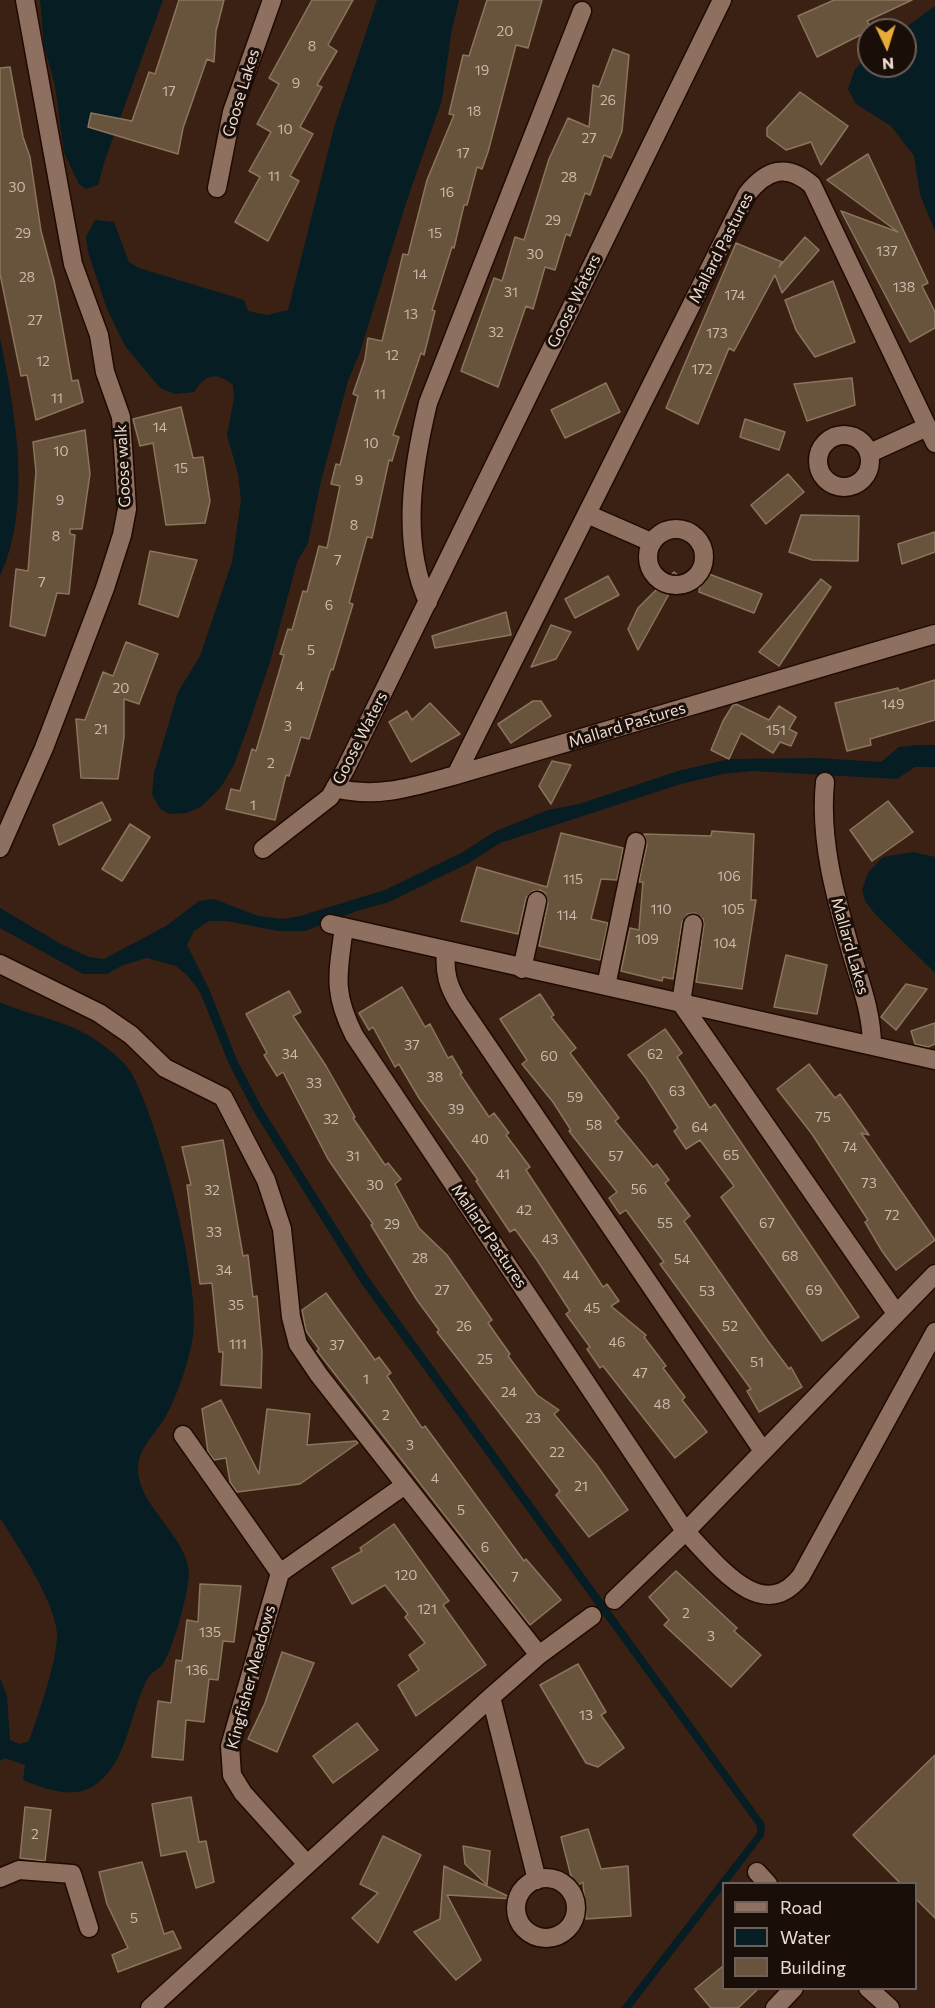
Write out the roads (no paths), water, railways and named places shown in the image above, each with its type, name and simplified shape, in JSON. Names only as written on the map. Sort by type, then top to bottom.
[{"type":"street","name":"Goose walk","points":[[0,848],[44,748],[105,588],[122,535],[127,509],[121,417],[105,372],[99,335],[73,264],[25,0]]},
{"type":"street","name":"Goose Lakes","points":[[217,188],[232,112],[272,0]]},
{"type":"street","name":"Goose Waters","points":[[263,849],[315,811],[330,797],[335,788],[722,0]]},
{"type":"street","points":[[428,602],[420,584],[414,558],[413,519],[418,448],[428,403],[582,11]]},
{"type":"street","name":"Mallard Pastures","points":[[456,775],[747,194],[758,181],[771,174],[788,171],[799,174],[812,185],[931,435],[870,453]]},
{"type":"street","points":[[587,514],[651,542]]},
{"type":"street","name":"Mallard Pastures","points":[[335,788],[355,793],[389,793],[935,634]]},
{"type":"street","name":"Mallard Lakes","points":[[825,782],[824,799],[829,866],[868,1011],[872,1046]]},
{"type":"street","points":[[606,986],[636,842]]},
{"type":"street","points":[[522,969],[537,901]]},
{"type":"street","points":[[693,924],[681,1003],[897,1313]]},
{"type":"street","name":"Mallard Pastures","points":[[872,1046],[522,969],[337,925],[338,989],[342,1010],[354,1035],[685,1531],[743,1587],[765,1597],[778,1595],[791,1589],[935,1332]]},
{"type":"street","points":[[446,951],[444,970],[448,986],[459,1004],[763,1451]]},
{"type":"street","points":[[0,964],[99,1013],[131,1035],[165,1068],[223,1097],[266,1180],[282,1229],[291,1317],[298,1344],[319,1375],[539,1655]]},
{"type":"street","points":[[872,1046],[935,1060]]},
{"type":"street","points":[[614,1600],[685,1531],[935,1274]]},
{"type":"street","points":[[183,1435],[280,1573],[405,1485]]},
{"type":"street","name":"Kingfisher Meadows","points":[[280,1573],[230,1746],[230,1760],[232,1775],[243,1793],[306,1863]]},
{"type":"street","points":[[150,2008],[306,1863],[491,1697],[539,1655],[592,1616]]},
{"type":"street","points":[[491,1697],[537,1880]]},
{"type":"street","points":[[0,1878],[19,1870],[72,1874],[88,1928]]},
{"type":"street","points":[[775,2008],[793,1990]]},
{"type":"street","points":[[869,1990],[890,2008]]},
{"type":"water","points":[[40,0],[163,0],[98,185],[86,189],[79,184],[64,153],[55,85],[44,46]]},
{"type":"water","points":[[377,0],[459,0],[451,34],[442,100],[406,203],[360,352],[348,381],[321,481],[308,543],[297,562],[270,662],[234,765],[221,787],[202,806],[187,813],[170,814],[160,809],[152,794],[154,773],[178,692],[200,656],[232,562],[241,500],[238,474],[227,435],[234,398],[233,385],[212,376],[203,381],[194,392],[175,394],[160,388],[125,346],[107,309],[88,252],[86,237],[95,220],[114,222],[129,262],[139,268],[244,300],[248,311],[267,315],[288,310],[335,124]]},
{"type":"water","points":[[935,6],[935,231],[920,195],[914,156],[891,126],[856,104],[848,89],[857,67],[857,78],[917,78],[917,19]]},
{"type":"water","points":[[0,338],[15,427],[18,489],[16,519],[10,548],[0,576]]},
{"type":"water","points":[[935,745],[935,767],[915,767],[897,779],[752,771],[723,774],[681,784],[500,843],[469,863],[389,902],[357,911],[305,931],[278,931],[227,921],[209,921],[194,931],[187,945],[209,989],[237,1060],[262,1108],[369,1278],[765,1824],[764,1836],[729,1882],[722,1882],[722,1890],[631,2008],[621,2008],[757,1833],[757,1826],[361,1283],[254,1112],[229,1064],[200,992],[188,976],[176,966],[147,958],[123,965],[107,974],[83,974],[0,928],[0,908],[61,944],[89,957],[104,959],[166,926],[199,901],[214,899],[258,916],[283,919],[300,916],[385,890],[463,852],[494,832],[548,810],[579,804],[678,771],[729,759],[817,758],[881,762],[899,747]]},
{"type":"water","points":[[913,852],[935,857],[935,973],[875,914],[865,901],[862,890],[868,873],[883,857]]},
{"type":"water","points":[[0,1002],[75,1028],[102,1044],[130,1071],[155,1131],[166,1168],[177,1208],[192,1286],[194,1318],[192,1343],[185,1370],[171,1405],[142,1452],[138,1466],[139,1480],[144,1493],[180,1546],[186,1559],[189,1573],[183,1606],[166,1657],[162,1665],[148,1678],[122,1750],[115,1763],[95,1785],[78,1792],[59,1792],[23,1780],[25,1765],[5,1758],[0,1761],[0,1678],[7,1696],[10,1740],[20,1744],[29,1741],[51,1672],[57,1633],[42,1589],[0,1518]]}]
